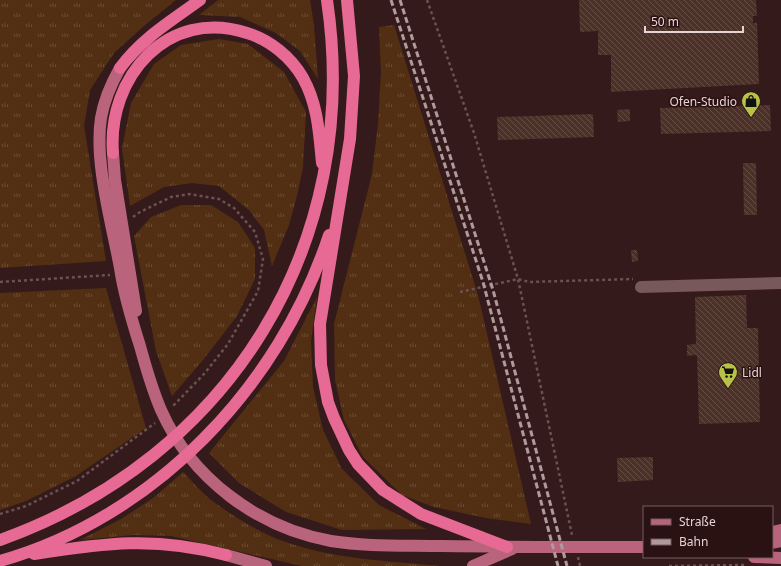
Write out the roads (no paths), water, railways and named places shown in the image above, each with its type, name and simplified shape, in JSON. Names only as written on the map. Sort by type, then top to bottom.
[{"type":"highway","points":[[120,68],[132,52],[148,38],[200,0]]},
{"type":"highway","points":[[0,540],[52,519],[106,490],[156,454],[202,411],[240,365],[275,310],[294,271],[307,238],[323,182],[328,155],[333,100],[332,44],[327,0]]},
{"type":"highway","points":[[346,0],[352,47],[353,108],[350,139],[321,317],[320,344],[324,385],[334,418],[358,464],[372,480],[394,498],[421,514],[512,547]]},
{"type":"highway","points":[[113,153],[112,126],[118,100],[131,74],[141,62],[158,47],[176,36],[201,29],[227,28],[240,30],[265,40],[286,56],[303,78],[314,102],[318,120],[323,182]]},
{"type":"highway","points":[[0,561],[67,535],[117,507],[170,469],[207,435],[228,413],[264,366],[296,315],[320,260],[339,202]]},
{"type":"highway","points":[[13,557],[84,546],[145,542],[187,546],[226,555]]},
{"type":"main road","points":[[120,68],[108,92],[104,105],[100,141],[104,182],[121,274],[130,313],[154,393],[166,421],[178,441],[206,475],[233,498],[262,517],[294,531],[313,537],[358,544],[572,548],[643,547]]},
{"type":"main road","points":[[113,153],[115,180],[142,355]]},
{"type":"main road","points":[[473,566],[512,547]]},
{"type":"main road","points":[[226,555],[266,566]]},
{"type":"main road","points":[[750,561],[781,558]]},
{"type":"street","points":[[641,287],[781,283]]},
{"type":"railway","points":[[391,0],[483,282],[558,566]]},
{"type":"railway","points":[[400,0],[493,290],[567,566]]},
{"type":"place","name":"Ofen-Studio","points":[[751,118]]},
{"type":"place","name":"Lidl","points":[[728,389]]}]
